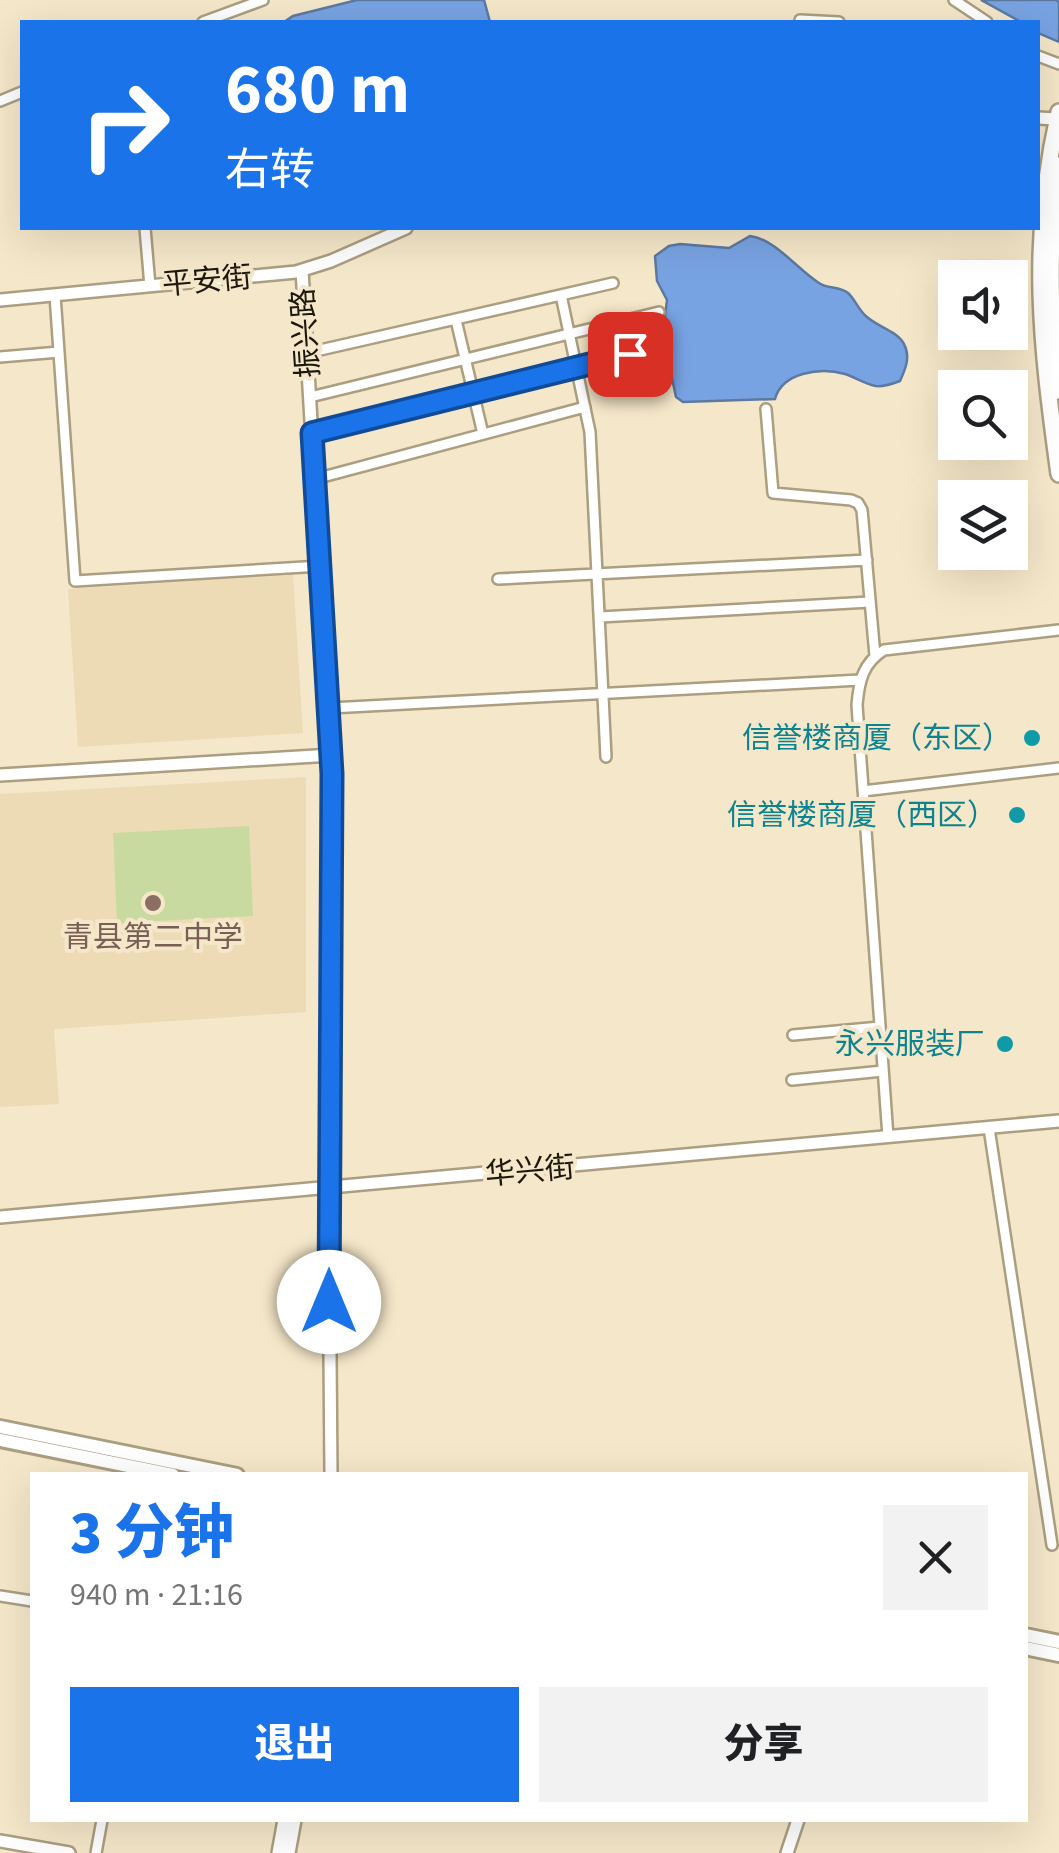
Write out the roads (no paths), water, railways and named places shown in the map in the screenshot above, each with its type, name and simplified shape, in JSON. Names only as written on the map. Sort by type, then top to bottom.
[{"type":"main road","points":[[1058,116],[1044,185],[1039,294],[1059,474]]},
{"type":"main road","points":[[1059,165],[1052,220],[1050,293],[1059,391]]},
{"type":"main road","points":[[0,1427],[223,1472]]},
{"type":"main road","points":[[0,1440],[158,1472]]},
{"type":"main road","points":[[1028,1644],[1059,1642]]},
{"type":"main road","points":[[1028,1645],[1059,1658]]},
{"type":"street","points":[[208,20],[263,0]]},
{"type":"street","points":[[954,0],[984,20]]},
{"type":"street","points":[[146,230],[150,286]]},
{"type":"street","name":"平安街","points":[[0,300],[302,270],[331,262],[402,230]]},
{"type":"street","name":"振兴路","points":[[302,270],[332,756],[331,1472]]},
{"type":"street","points":[[308,354],[613,284]]},
{"type":"street","points":[[55,295],[75,580],[321,566]]},
{"type":"street","points":[[561,295],[592,454],[606,757]]},
{"type":"street","points":[[310,398],[659,312]]},
{"type":"street","points":[[456,320],[483,434]]},
{"type":"street","points":[[312,433],[657,347]]},
{"type":"street","points":[[0,357],[59,352]]},
{"type":"street","points":[[316,480],[585,407]]},
{"type":"street","points":[[766,409],[773,493],[858,503],[862,510],[875,656]]},
{"type":"street","points":[[498,579],[866,560]]},
{"type":"street","points":[[600,617],[870,602]]},
{"type":"street","points":[[888,1137],[857,705],[860,680],[875,656],[884,650],[1059,630]]},
{"type":"street","points":[[330,708],[860,680]]},
{"type":"street","points":[[0,775],[332,756]]},
{"type":"street","points":[[863,791],[1059,768]]},
{"type":"street","points":[[792,1035],[880,1027]]},
{"type":"street","points":[[792,1080],[883,1070]]},
{"type":"street","name":"华兴街","points":[[0,1216],[1059,1121]]},
{"type":"street","points":[[988,1128],[1052,1544]]},
{"type":"street","points":[[0,1596],[30,1601]]},
{"type":"street","points":[[96,1853],[102,1822]]},
{"type":"street","points":[[278,1853],[284,1822]]},
{"type":"street","points":[[289,1853],[295,1822]]},
{"type":"street","points":[[787,1853],[797,1822]]},
{"type":"street","points":[[0,1842],[69,1853]]},
{"type":"water","points":[[357,0],[484,0],[489,20],[287,20]]},
{"type":"water","points":[[981,0],[1056,0],[1059,42],[1040,34],[1040,20],[1017,20]]},
{"type":"water","points":[[750,236],[777,248],[819,283],[848,293],[867,317],[901,340],[907,359],[900,381],[876,386],[825,371],[794,377],[775,399],[683,402],[676,397],[669,364],[672,348],[664,325],[667,300],[657,281],[655,256],[680,244],[729,248]]},
{"type":"place","name":"信誉楼商厦（东区）","points":[[1032,738]]},
{"type":"place","name":"信誉楼商厦（西区）","points":[[1017,815]]},
{"type":"place","name":"青县第二中学","points":[[153,903]]},
{"type":"place","name":"永兴服装厂","points":[[1005,1044]]}]
